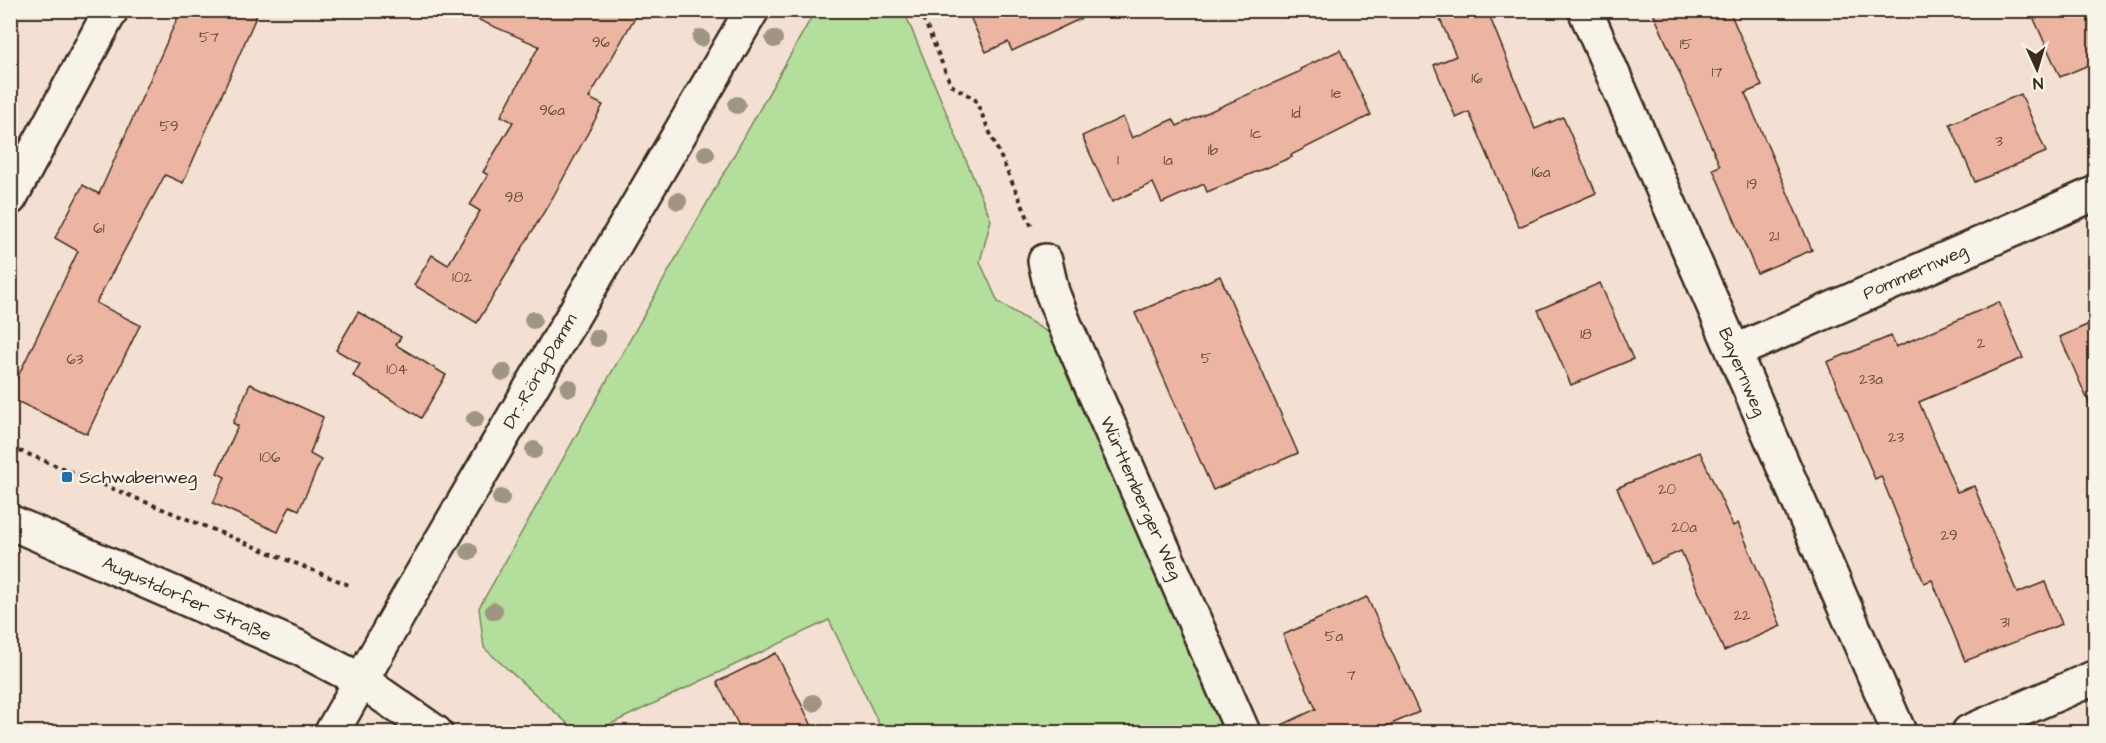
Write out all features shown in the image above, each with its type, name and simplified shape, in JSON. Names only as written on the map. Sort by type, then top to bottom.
[{"type":"street","points":[[10,198],[111,10]]},
{"type":"street","name":"Dr.-Rörig-Damm","points":[[332,732],[752,10]]},
{"type":"street","name":"Bayernweg","points":[[1585,10],[1899,732]]},
{"type":"street","name":"Pommernweg","points":[[1734,352],[2096,193]]},
{"type":"street","name":"Württemberger Weg","points":[[1045,261],[1052,292],[1065,326],[1243,732]]},
{"type":"street","name":"Augustdorfer Straße","points":[[10,522],[297,647],[362,681]]},
{"type":"street","points":[[1969,732],[2096,677]]},
{"type":"street","points":[[362,681],[435,732]]},
{"type":"path","points":[[921,10],[951,85],[975,99],[1024,206]]},
{"type":"path","points":[[10,450],[23,452],[351,586]]},
{"type":"green space","points":[[815,11],[904,11],[991,220],[980,262],[998,302],[1049,333],[1223,732],[883,732],[829,620],[594,732],[577,732],[484,648],[479,608]]},
{"type":"building","points":[[181,10],[259,10],[183,183],[165,175],[96,303],[140,325],[87,434],[10,398],[10,393],[78,251],[55,238],[83,185],[99,194]]},
{"type":"building","points":[[456,10],[639,10],[589,98],[603,105],[553,197],[477,323],[414,285],[432,255],[448,265],[480,211],[470,205],[488,175],[483,172],[513,122],[501,116],[539,46]]},
{"type":"building","points":[[967,10],[1099,10],[1012,51],[1008,42],[986,52]]},
{"type":"building","points":[[1436,10],[1487,10],[1535,129],[1563,117],[1596,193],[1519,227],[1469,112],[1456,118],[1434,65],[1456,56]]},
{"type":"building","points":[[1652,10],[1729,10],[1762,86],[1745,93],[1812,250],[1757,273],[1713,169],[1720,166]]},
{"type":"building","points":[[2030,10],[2096,10],[2096,62],[2060,77]]},
{"type":"building","points":[[1340,50],[1371,115],[1291,155],[1292,157],[1207,192],[1204,184],[1162,203],[1153,183],[1112,202],[1082,136],[1123,117],[1132,138],[1173,119],[1177,126],[1301,71],[1300,69]]},
{"type":"building","points":[[2021,94],[2046,152],[1975,182],[1950,124]]},
{"type":"building","points":[[1220,276],[1298,453],[1213,490],[1135,313]]},
{"type":"building","points":[[1600,283],[1633,359],[1571,385],[1538,310]]},
{"type":"building","points":[[1999,302],[2023,358],[1919,402],[1957,492],[1974,486],[2017,593],[2045,582],[2062,624],[1965,661],[1932,580],[1924,583],[1881,476],[1875,479],[1827,362],[1891,336],[1896,347]]},
{"type":"building","points":[[358,312],[401,337],[396,345],[446,375],[421,418],[353,376],[360,364],[336,350]]},
{"type":"building","points":[[2096,321],[2096,419],[2060,337]]},
{"type":"building","points":[[250,384],[323,417],[310,454],[321,460],[299,510],[290,506],[278,532],[213,503],[225,477],[217,473],[238,426],[233,423]]},
{"type":"building","points":[[1700,452],[1733,526],[1738,523],[1781,626],[1724,651],[1681,551],[1651,564],[1617,488]]},
{"type":"building","points":[[1367,597],[1419,712],[1373,732],[1267,732],[1316,709],[1283,635]]},
{"type":"building","points":[[776,653],[815,732],[742,732],[717,682]]},
{"type":"place","name":"Schwabenweg","points":[[67,477]]}]
